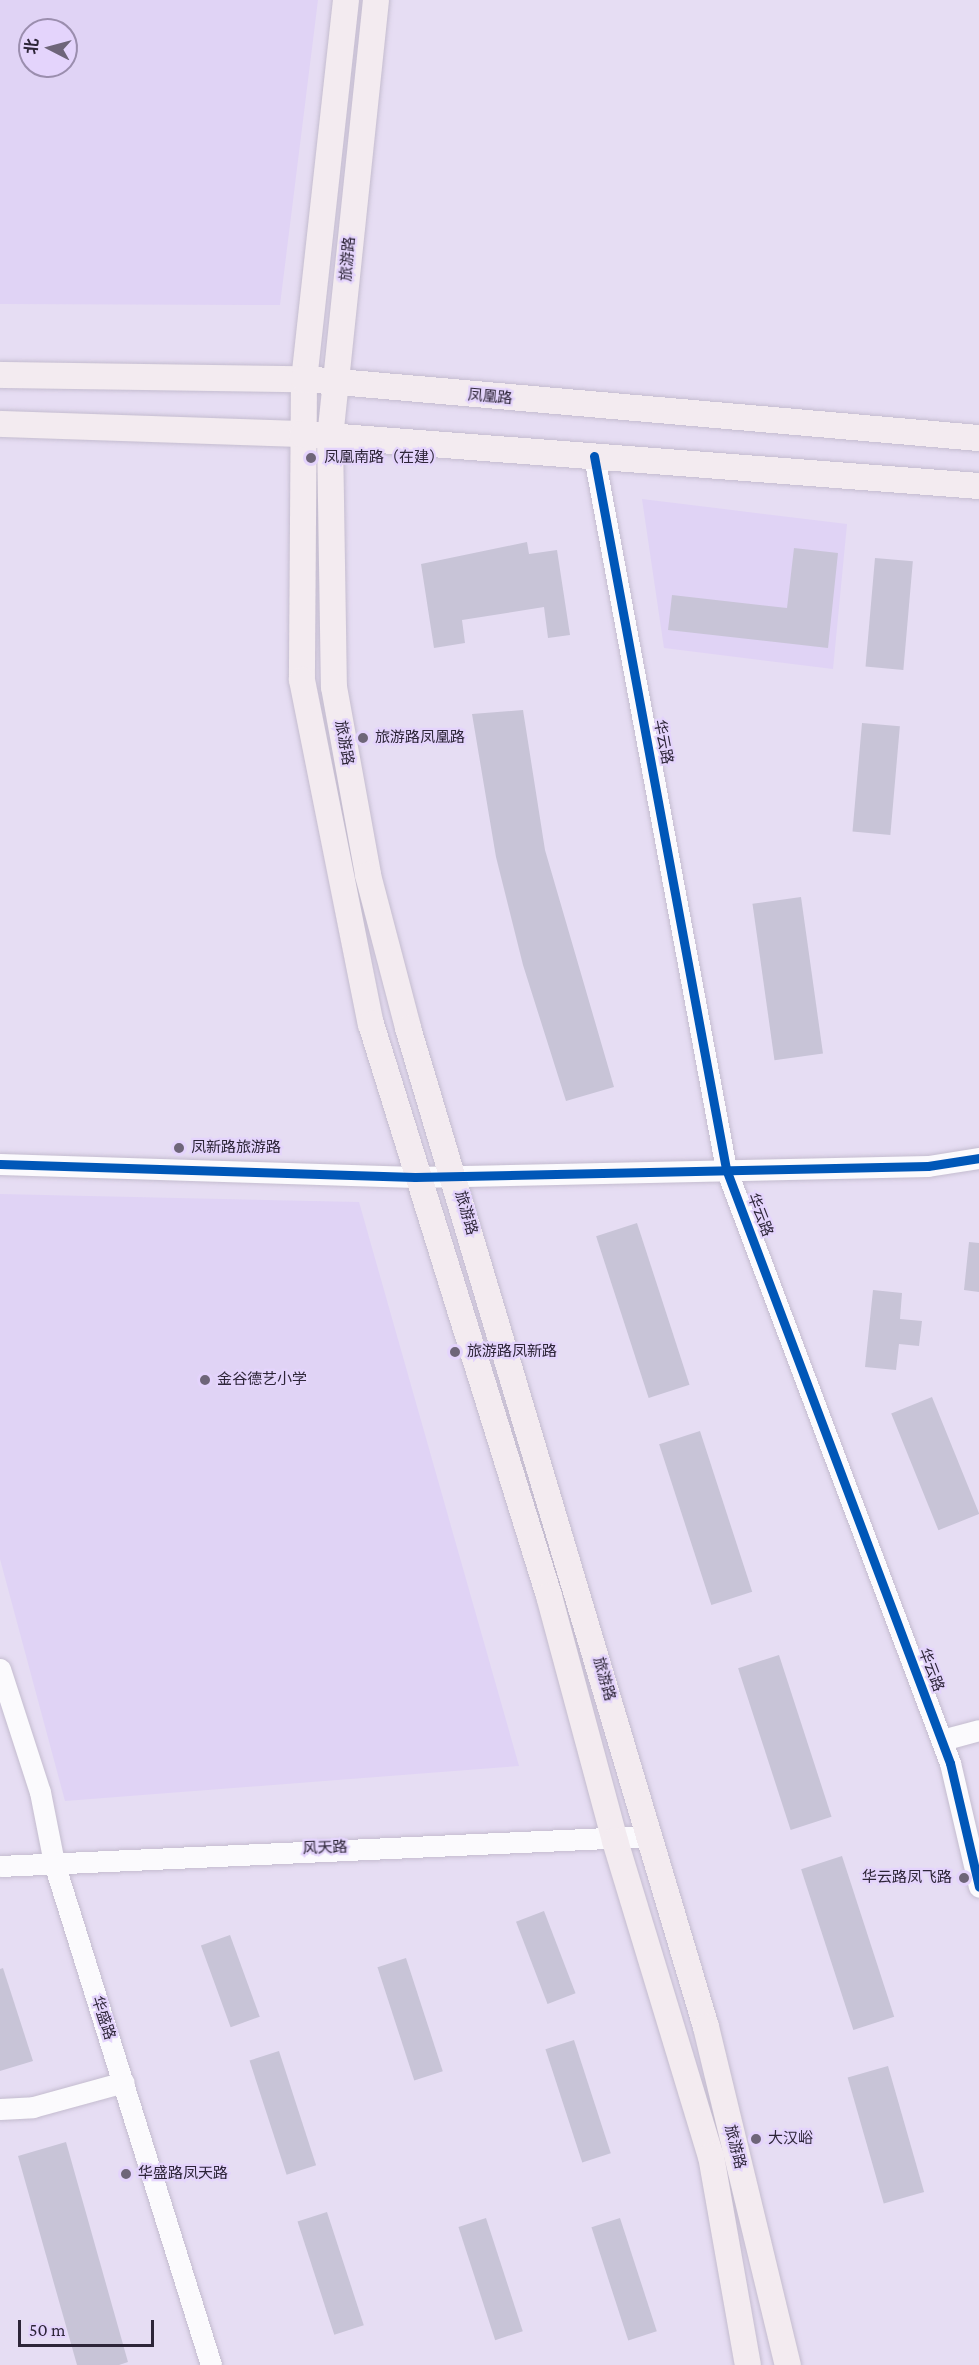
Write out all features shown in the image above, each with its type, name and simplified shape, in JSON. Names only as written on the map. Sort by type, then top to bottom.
[{"type":"main road","name":"旅游路","points":[[346,0],[304,379],[302,680],[363,990],[415,1177],[549,1596],[615,1841],[711,2156],[748,2365]]},
{"type":"main road","name":"旅游路","points":[[375,0],[330,436],[336,697],[368,875],[408,1028],[454,1173],[706,2027],[788,2365]]},
{"type":"main road","name":"凤凰路","points":[[0,375],[304,379],[337,384],[979,438]]},
{"type":"main road","points":[[0,424],[302,434],[979,486]]},
{"type":"street","name":"华云路","points":[[594,456],[726,1169],[942,1740],[979,1887]]},
{"type":"street","points":[[0,1164],[415,1177],[454,1173],[928,1166],[979,1158]]},
{"type":"street","name":"华盛路","points":[[0,1669],[40,1791],[54,1863],[211,2365]]},
{"type":"street","points":[[942,1740],[979,1730]]},
{"type":"street","name":"风天路","points":[[0,1866],[340,1846],[615,1841],[650,1836]]},
{"type":"street","points":[[0,2109],[33,2107],[124,2082]]},
{"type":"shaded area","points":[[0,0],[318,0],[280,305],[0,304]]},
{"type":"shaded area","points":[[642,499],[847,524],[833,669],[664,648]]},
{"type":"shaded area","name":"金谷德艺小学","points":[[0,1194],[359,1202],[519,1766],[65,1801],[0,1559]]},
{"type":"building","points":[[527,542],[529,554],[557,550],[570,635],[548,638],[544,607],[462,620],[465,643],[434,648],[421,564]]},
{"type":"building","points":[[794,548],[838,553],[828,648],[668,630],[672,595],[787,608]]},
{"type":"building","points":[[875,558],[913,561],[903,670],[866,667]]},
{"type":"building","points":[[523,710],[545,850],[614,1087],[566,1101],[523,965],[496,857],[472,714]]},
{"type":"building","points":[[862,723],[900,726],[890,835],[853,832]]},
{"type":"building","points":[[801,897],[823,1053],[774,1060],[752,904]]},
{"type":"building","points":[[637,1223],[690,1385],[649,1398],[596,1236]]},
{"type":"building","points":[[969,1242],[979,1243],[979,1292],[964,1290]]},
{"type":"building","points":[[873,1290],[902,1293],[900,1319],[922,1321],[919,1346],[899,1344],[896,1370],[865,1367]]},
{"type":"building","points":[[932,1397],[979,1513],[938,1530],[891,1413]]},
{"type":"building","points":[[700,1431],[752,1592],[711,1605],[659,1444]]},
{"type":"building","points":[[779,1655],[832,1817],[791,1830],[738,1668]]},
{"type":"building","points":[[842,1856],[894,2017],[853,2030],[801,1869]]},
{"type":"building","points":[[544,1911],[576,1993],[548,2004],[516,1922]]},
{"type":"building","points":[[230,1935],[260,2017],[231,2027],[201,1946]]},
{"type":"building","points":[[406,1958],[443,2071],[414,2080],[377,1967]]},
{"type":"building","points":[[3,1968],[33,2061],[0,2071],[0,1969]]},
{"type":"building","points":[[574,2040],[611,2153],[582,2162],[545,2049]]},
{"type":"building","points":[[279,2051],[316,2165],[287,2175],[250,2061]]},
{"type":"building","points":[[888,2066],[924,2192],[884,2204],[848,2078]]},
{"type":"building","points":[[66,2142],[128,2362],[119,2365],[77,2365],[18,2156]]},
{"type":"building","points":[[327,2212],[364,2325],[334,2335],[298,2222]]},
{"type":"building","points":[[486,2218],[523,2331],[495,2340],[458,2227]]},
{"type":"building","points":[[620,2218],[657,2331],[628,2340],[591,2227]]},
{"type":"cycle path","points":[[594,456],[726,1169],[950,1763],[979,1887]]},
{"type":"cycle path","points":[[0,1164],[415,1177],[928,1166],[979,1158]]},
{"type":"place","name":"凤凰南路（在建）","points":[[311,458]]},
{"type":"place","name":"旅游路凤凰路","points":[[363,738]]},
{"type":"place","name":"凤新路旅游路","points":[[179,1148]]},
{"type":"place","name":"旅游路凤新路","points":[[455,1352]]},
{"type":"place","name":"金谷德艺小学","points":[[205,1380]]},
{"type":"place","name":"华云路凤飞路","points":[[964,1878]]},
{"type":"place","name":"大汉峪","points":[[756,2139]]},
{"type":"place","name":"华盛路凤天路","points":[[126,2174]]}]
